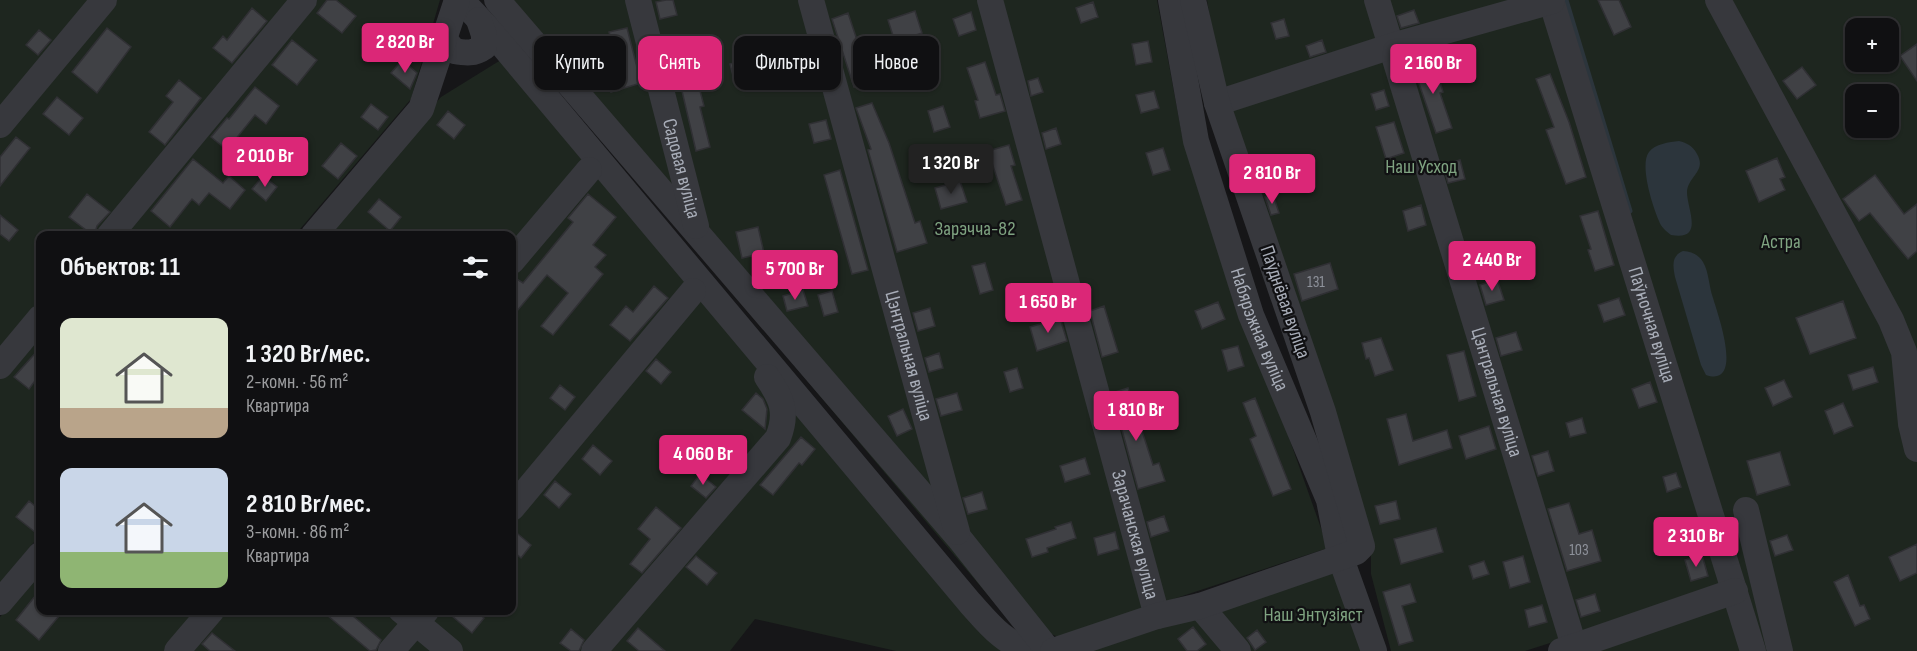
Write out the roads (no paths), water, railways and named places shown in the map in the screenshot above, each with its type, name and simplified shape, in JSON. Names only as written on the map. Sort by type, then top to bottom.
[{"type":"street","points":[[0,125],[104,0]]},
{"type":"street","points":[[113,231],[304,0]]},
{"type":"street","points":[[317,231],[421,108],[459,0],[494,34],[970,603],[1002,637],[1019,648],[1032,651]]},
{"type":"street","points":[[497,0],[959,538],[1051,651],[1158,616],[1200,606],[1340,556]]},
{"type":"street","name":"Садовая вуліца","points":[[638,0],[698,232]]},
{"type":"street","name":"Цэнтральная вуліца","points":[[811,0],[959,538]]},
{"type":"street","name":"Зарачанская вуліца","points":[[990,0],[1158,616]]},
{"type":"street","name":"Набярэжная вуліца","points":[[1171,0],[1196,141],[1251,315],[1329,500],[1340,556],[1374,651]]},
{"type":"street","name":"Паўднёвая вуліца","points":[[1193,0],[1217,103],[1323,412],[1362,546],[1356,552],[1340,556]]},
{"type":"street","name":"Цэнтральная вуліца","points":[[1377,0],[1568,649]]},
{"type":"street","points":[[1718,0],[1891,320],[1905,352],[1911,424],[1917,450]]},
{"type":"street","points":[[1217,103],[1392,46],[1551,1]]},
{"type":"street","name":"Паўночная вуліца","points":[[1551,1],[1753,651]]},
{"type":"street","points":[[479,20],[484,35],[484,46],[767,378],[778,394],[783,407],[784,422],[773,445],[594,651]]},
{"type":"street","points":[[444,39],[454,51],[477,52],[484,46]]},
{"type":"street","points":[[516,256],[589,170]]},
{"type":"street","points":[[516,503],[693,291]]},
{"type":"street","points":[[0,366],[36,323]]},
{"type":"street","points":[[1746,510],[1780,651]]},
{"type":"street","points":[[0,602],[36,560]]},
{"type":"street","points":[[1568,649],[1734,591]]},
{"type":"street","points":[[1200,606],[1238,651]]},
{"type":"street","points":[[177,651],[208,615]]},
{"type":"street","points":[[391,651],[413,615]]},
{"type":"street","points":[[415,615],[450,651]]},
{"type":"waterway","points":[[1566,0],[1630,211]]},
{"type":"park label","name":"Наш Усход","points":[[1421,167]]},
{"type":"park label","name":"Зарэчча-82","points":[[975,229]]},
{"type":"park label","name":"Астра","points":[[1781,242]]},
{"type":"park label","name":"Наш Энтузіяст","points":[[1313,615]]}]
